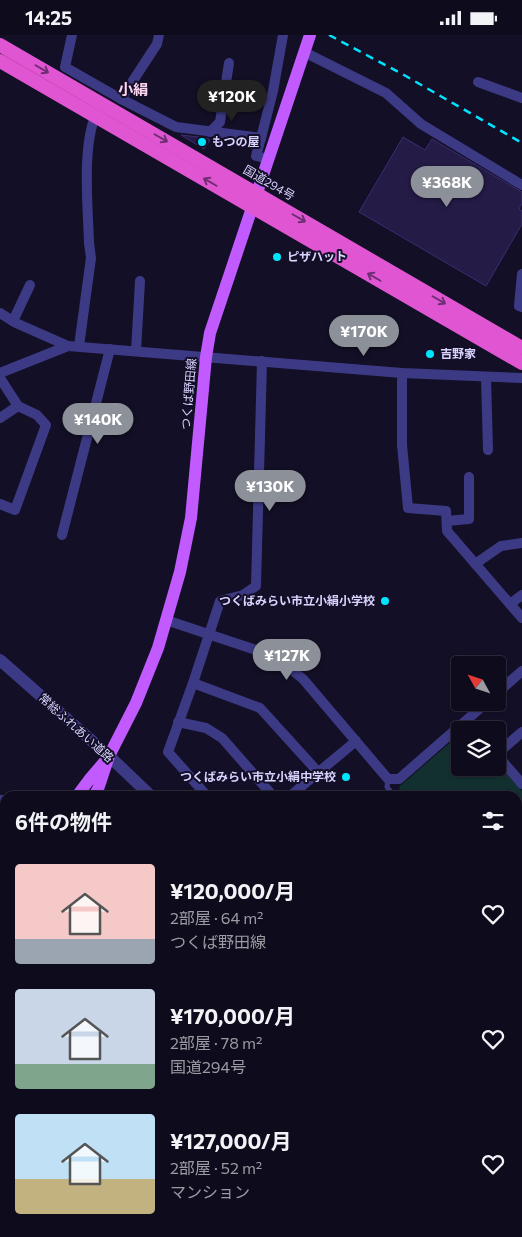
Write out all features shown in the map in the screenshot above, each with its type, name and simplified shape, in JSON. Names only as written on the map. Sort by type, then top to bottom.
[{"type":"highway","name":"国道294号","points":[[0,45],[522,348]]},
{"type":"highway","name":"国道294号","points":[[0,61],[101,104],[252,207],[522,363]]},
{"type":"main road","name":"つくば野田線","points":[[97,791],[109,756],[145,681],[158,648],[180,572],[191,518],[206,357],[210,333],[310,35]]},
{"type":"main road","name":"つくば野田線","points":[[80,791],[109,756]]},
{"type":"street","points":[[72,35],[65,67],[101,104]]},
{"type":"street","points":[[121,99],[157,43],[159,35]]},
{"type":"street","points":[[269,159],[256,156],[283,35]]},
{"type":"street","points":[[304,52],[386,93],[421,123],[522,185]]},
{"type":"street","points":[[210,132],[220,122],[229,63]]},
{"type":"street","points":[[478,82],[522,98]]},
{"type":"street","points":[[101,104],[121,99],[176,127],[261,139]]},
{"type":"street","points":[[79,346],[91,258],[87,179],[88,150],[101,104]]},
{"type":"street","points":[[522,274],[519,306],[522,307]]},
{"type":"street","points":[[136,351],[140,281]]},
{"type":"street","points":[[13,321],[30,285]]},
{"type":"street","points":[[0,313],[13,321],[68,346]]},
{"type":"street","points":[[0,373],[68,346],[79,346],[402,373],[522,378]]},
{"type":"street","points":[[62,535],[110,349]]},
{"type":"street","points":[[203,791],[168,752],[220,601],[243,595],[256,586],[262,361]]},
{"type":"street","points":[[402,373],[402,445],[408,508],[446,511],[447,531],[522,618]]},
{"type":"street","points":[[0,378],[18,406],[37,415],[46,425],[15,510],[0,504]]},
{"type":"street","points":[[486,378],[488,450]]},
{"type":"street","points":[[0,418],[18,406]]},
{"type":"street","points":[[447,521],[469,519],[469,477]]},
{"type":"street","points":[[475,563],[501,546],[522,543]]},
{"type":"street","points":[[510,604],[522,595]]},
{"type":"street","points":[[166,620],[256,650],[286,665],[303,679],[388,779],[399,779],[477,711]]},
{"type":"street","name":"常総ふれあい道路","points":[[0,660],[146,791]]},
{"type":"street","points":[[506,685],[522,671]]},
{"type":"street","points":[[193,683],[260,708],[318,772]]},
{"type":"street","points":[[178,721],[206,728],[222,738],[269,791]]},
{"type":"street","points":[[506,747],[522,732]]},
{"type":"street","points":[[296,791],[356,741]]},
{"type":"street","points":[[506,764],[522,784]]},
{"type":"lane","points":[[388,779],[387,787],[390,791]]},
{"type":"green space","points":[[451,742],[451,776],[506,776],[506,773],[522,791],[399,791],[400,786]]},
{"type":"building","points":[[181,135],[207,138],[210,140],[204,149]]},
{"type":"building","points":[[403,137],[425,150],[432,139],[522,192],[522,203],[519,209],[522,211],[522,224],[486,286],[359,212]]},
{"type":"railway","points":[[329,35],[404,75],[522,143]]},
{"type":"place","name":"もつの屋","points":[[202,142]]},
{"type":"place","name":"ピザハット","points":[[277,257]]},
{"type":"place","name":"吉野家","points":[[430,354]]},
{"type":"place","name":"つくばみらい市立小絹小学校","points":[[385,601]]},
{"type":"place","name":"つくばみらい市立小絹中学校","points":[[346,777]]},
{"type":"district","name":"小絹","points":[[133,90]]}]
